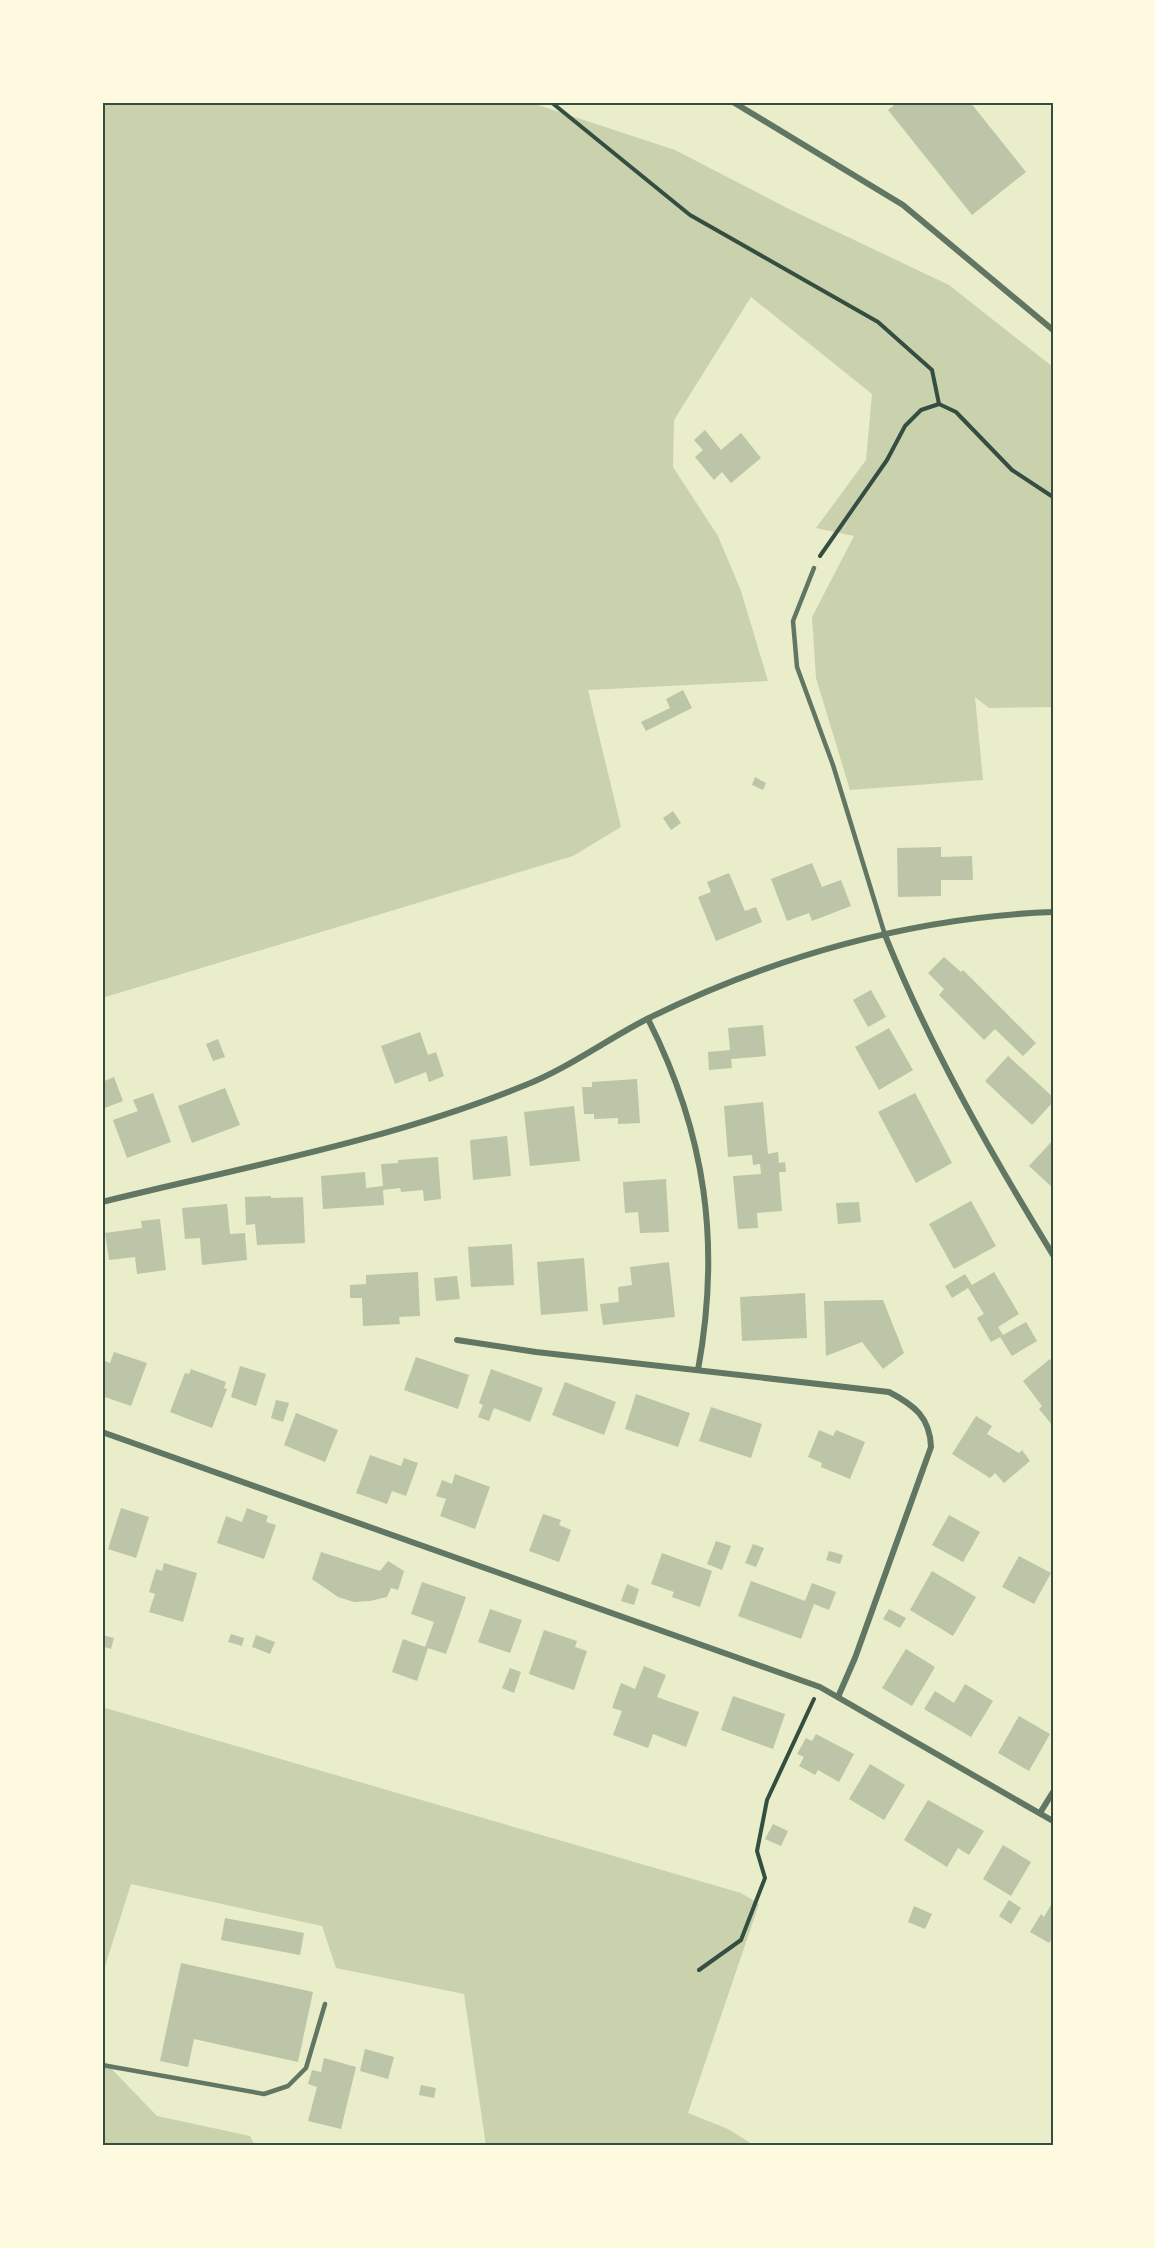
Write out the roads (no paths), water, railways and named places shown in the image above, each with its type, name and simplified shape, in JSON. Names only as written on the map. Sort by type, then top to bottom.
[{"type":"street","points":[[733,102],[903,205],[1053,330]]},
{"type":"street","points":[[102,1202],[367,1139],[457,1112],[527,1085],[648,1019],[756,974],[828,949],[935,923],[1053,912]]},
{"type":"street","points":[[885,935],[906,989],[967,1111],[1053,1255]]},
{"type":"street","points":[[648,1019],[663,1049],[703,1175],[710,1237],[705,1332],[698,1370]]},
{"type":"street","points":[[457,1340],[536,1352],[889,1392],[910,1403],[925,1418],[931,1430],[932,1447],[855,1658],[838,1697]]},
{"type":"street","points":[[102,1432],[820,1688],[1053,1821]]},
{"type":"street","points":[[1040,1813],[1053,1792]]},
{"type":"lane","points":[[814,568],[793,621],[797,667],[833,765],[885,935]]},
{"type":"lane","points":[[102,2065],[264,2094],[288,2086],[306,2068],[325,2004]]}]
